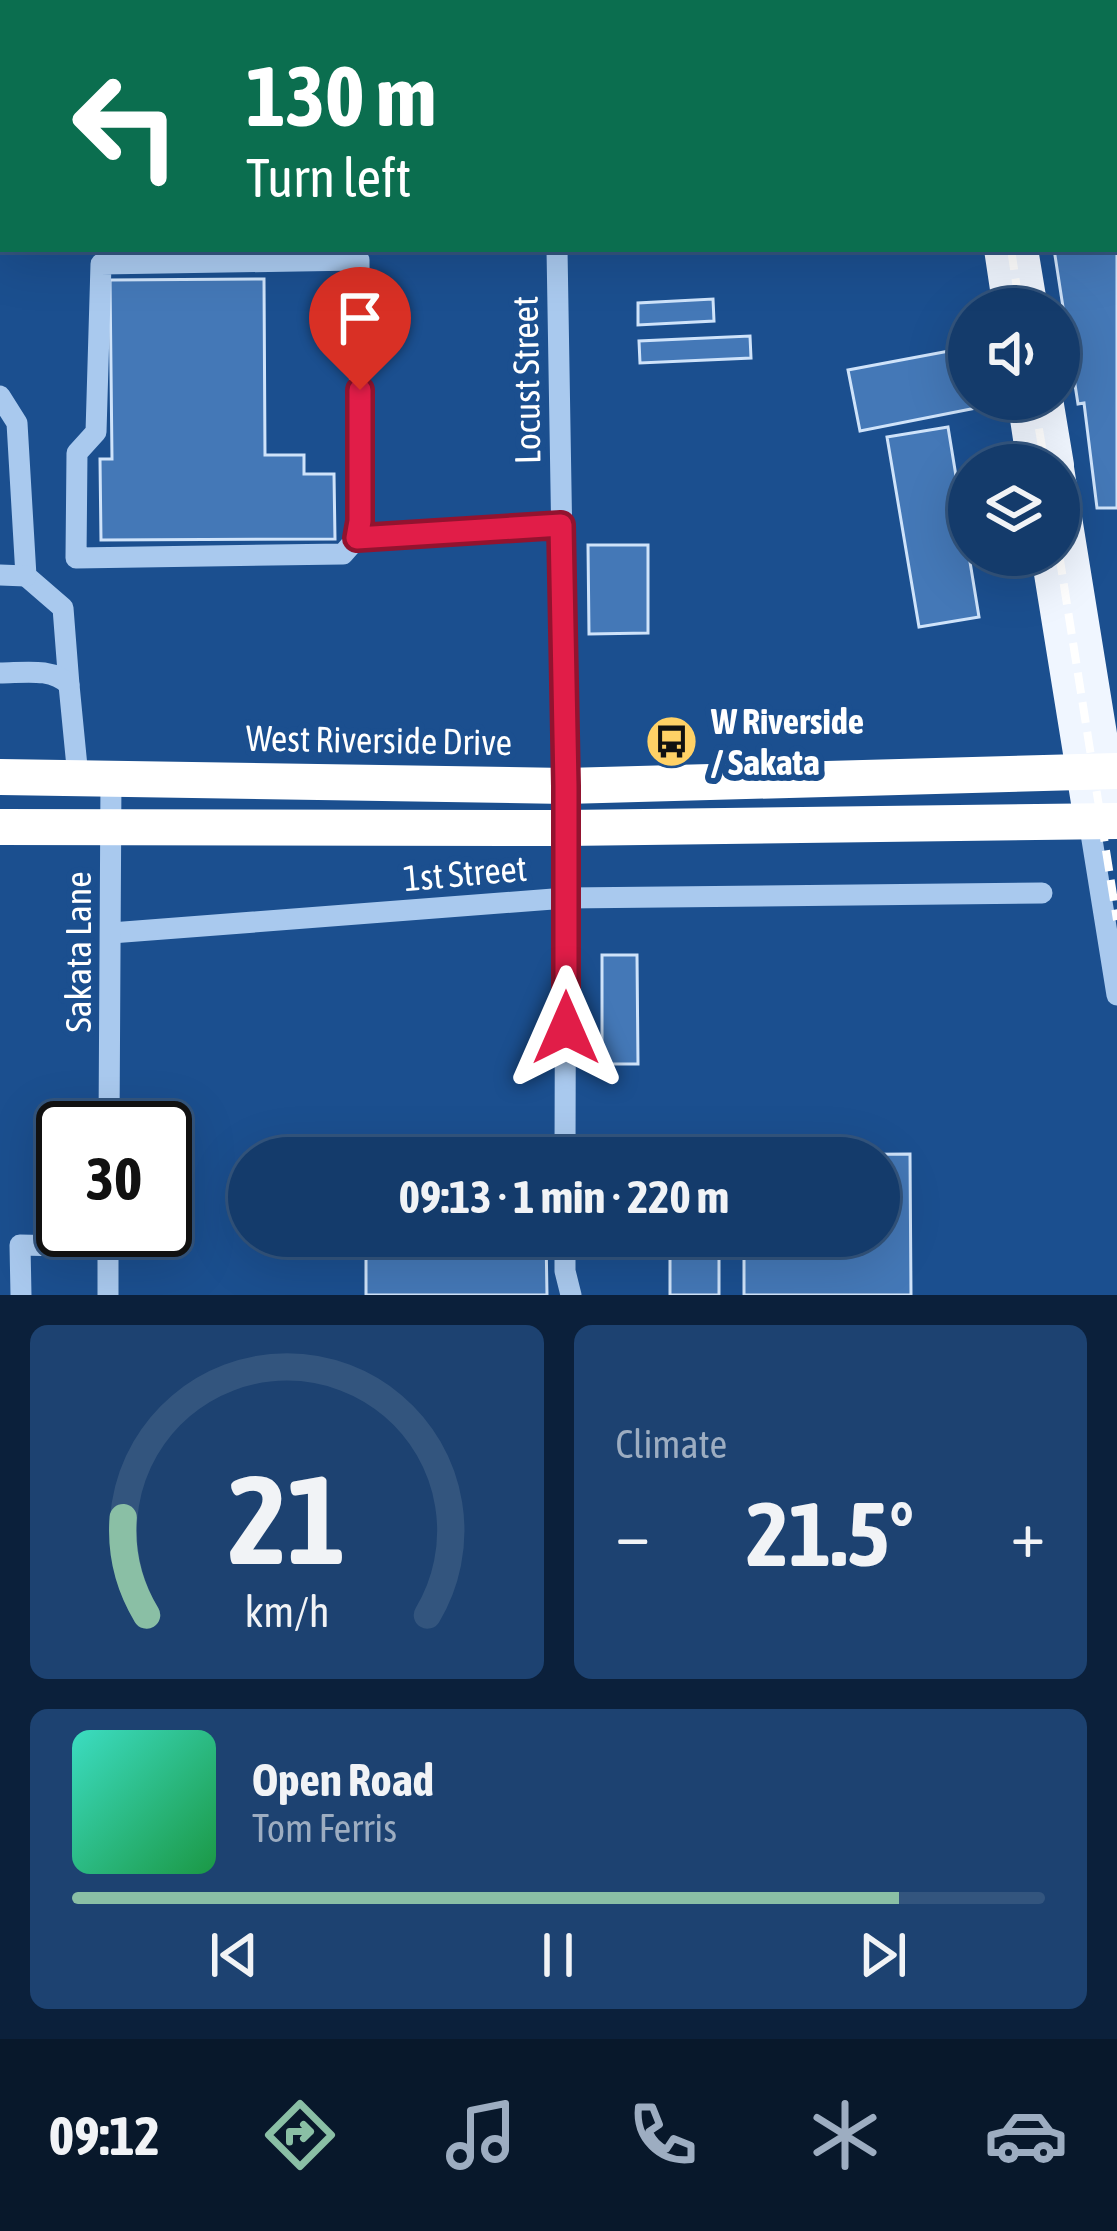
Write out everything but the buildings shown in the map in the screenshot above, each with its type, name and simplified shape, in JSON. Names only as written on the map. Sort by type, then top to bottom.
[{"type":"highway","name":"West Riverside Drive","points":[[0,777],[566,786],[1101,771]]},
{"type":"highway","points":[[0,827],[1110,824]]},
{"type":"main road","points":[[999,252],[1005,288]]},
{"type":"main road","points":[[1024,252],[1030,288]]},
{"type":"main road","points":[[1051,576],[1101,771]]},
{"type":"main road","points":[[1074,576],[1110,824]]},
{"type":"street","name":"Locust Street","points":[[557,252],[566,786],[565,1137]]},
{"type":"street","points":[[357,538],[359,260],[100,264],[96,431],[77,453],[76,558],[343,554],[357,538],[561,525]]},
{"type":"street","points":[[0,396],[17,423],[26,576],[0,575]]},
{"type":"street","name":"Sakata Lane","points":[[26,576],[63,608],[69,685],[111,827],[110,1101]]},
{"type":"street","points":[[0,674],[50,674],[69,685]]},
{"type":"street","points":[[1110,824],[1117,995]]},
{"type":"street","name":"1st Street","points":[[111,933],[566,898],[1042,893]]},
{"type":"street","points":[[21,1295],[20,1245],[36,1244]]},
{"type":"street","points":[[108,1257],[108,1295]]},
{"type":"street","points":[[565,1257],[571,1295]]},
{"type":"railway","points":[[1011,252],[1017,288]]},
{"type":"railway","points":[[1038,420],[1042,444]]},
{"type":"railway","points":[[1062,576],[1117,920]]},
{"type":"place","name":"W Riverside / Sakata","points":[[672,742]]},
{"type":"route","points":[[360,390],[357,538],[561,525],[566,1028]]}]
